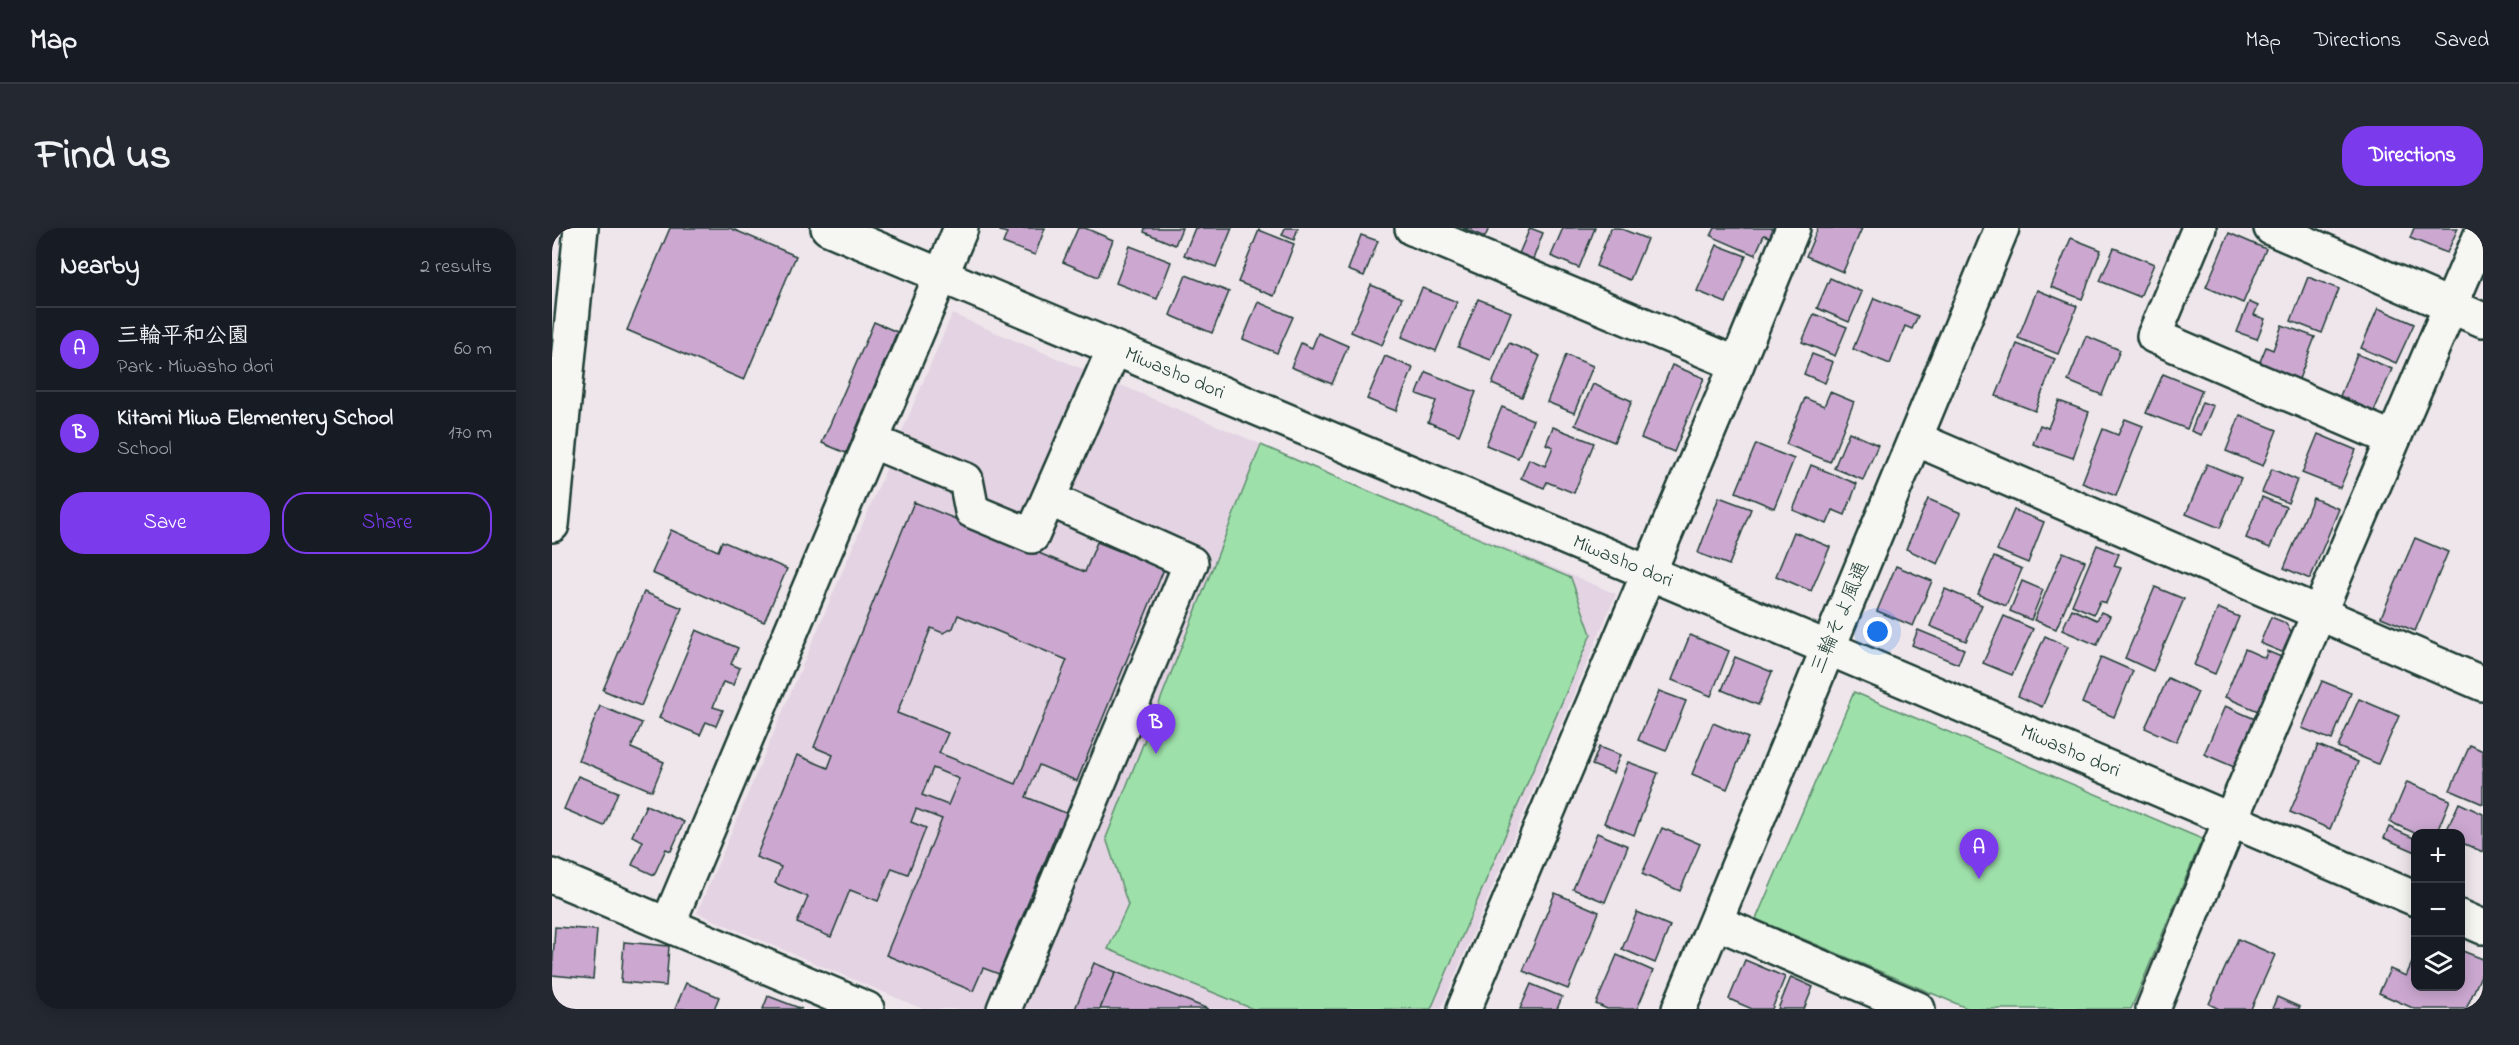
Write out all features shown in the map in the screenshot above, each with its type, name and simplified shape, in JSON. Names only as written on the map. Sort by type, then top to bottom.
[{"type":"street","points":[[552,525],[581,228]]},
{"type":"street","name":"Miwasho dori","points":[[828,228],[1828,648],[2411,897]]},
{"type":"street","points":[[668,924],[961,228]]},
{"type":"street","points":[[1412,228],[1737,364]]},
{"type":"street","points":[[1464,1009],[1793,228]]},
{"type":"street","name":"三輪そよ風通","points":[[1679,1009],[2002,228]]},
{"type":"street","points":[[2199,228],[2154,336],[2393,439]]},
{"type":"street","points":[[2271,228],[2483,320]]},
{"type":"street","points":[[2152,1009],[2483,230]]},
{"type":"street","points":[[871,441],[966,480],[972,511],[1032,536],[1114,349]]},
{"type":"street","points":[[1916,439],[2483,684]]},
{"type":"street","points":[[1004,1009],[1191,563],[1048,499]]},
{"type":"street","points":[[552,876],[668,924],[847,1005]]},
{"type":"street","points":[[2465,919],[2483,927]]},
{"type":"street","points":[[1716,922],[1918,1009]]},
{"type":"shaded area","points":[[952,314],[1616,594],[1441,1009],[923,1009],[697,913]]},
{"type":"green space","points":[[1261,445],[1571,578],[1591,634],[1431,1009],[1253,1009],[1108,949],[1128,905],[1106,838]]},
{"type":"green space","points":[[1854,692],[2202,839],[2131,1009],[1969,1009],[1756,919]]},
{"type":"building","points":[[670,228],[730,228],[796,256],[744,380],[627,330]]},
{"type":"building","points":[[1001,228],[1045,228],[1035,255],[1003,243],[1007,233],[1000,231]]},
{"type":"building","points":[[1078,228],[1085,228],[1113,240],[1098,277],[1063,262]]},
{"type":"building","points":[[1145,228],[1182,228],[1175,245],[1144,232]]},
{"type":"building","points":[[1195,228],[1232,228],[1216,267],[1184,255]]},
{"type":"building","points":[[1285,228],[1298,228],[1294,240],[1282,235]]},
{"type":"building","points":[[1463,228],[1489,228],[1485,237]]},
{"type":"building","points":[[1530,228],[1543,233],[1532,262],[1518,256]]},
{"type":"building","points":[[1563,228],[1595,228],[1579,268],[1551,256]]},
{"type":"building","points":[[1611,228],[1619,228],[1647,239],[1630,280],[1596,266]]},
{"type":"building","points":[[1715,228],[1775,228],[1771,237],[1764,235],[1755,255],[1711,236]]},
{"type":"building","points":[[1818,228],[1862,228],[1843,272],[1806,256]]},
{"type":"building","points":[[2414,228],[2458,228],[2447,253],[2410,238]]},
{"type":"building","points":[[1259,230],[1294,244],[1274,296],[1238,282]]},
{"type":"building","points":[[2229,233],[2266,249],[2243,303],[2206,287]]},
{"type":"building","points":[[1361,235],[1378,241],[1364,276],[1348,270]]},
{"type":"building","points":[[2071,238],[2101,250],[2082,299],[2051,287]]},
{"type":"building","points":[[1717,245],[1746,256],[1726,303],[1697,291]]},
{"type":"building","points":[[1130,246],[1171,262],[1157,299],[1116,283]]},
{"type":"building","points":[[2114,248],[2154,264],[2140,297],[2100,281]]},
{"type":"building","points":[[1186,275],[1229,292],[1212,333],[1170,315]]},
{"type":"building","points":[[2308,277],[2339,289],[2322,333],[2291,321]]},
{"type":"building","points":[[1830,278],[1862,292],[1849,322],[1817,308]]},
{"type":"building","points":[[1371,285],[1402,298],[1382,345],[1351,332]]},
{"type":"building","points":[[1422,288],[1457,302],[1436,351],[1402,337]]},
{"type":"building","points":[[2037,290],[2077,306],[2058,354],[2018,338]]},
{"type":"building","points":[[1874,298],[1918,316],[1912,329],[1905,326],[1890,364],[1853,349]]},
{"type":"building","points":[[1478,299],[1511,312],[1491,360],[1458,347]]},
{"type":"building","points":[[1258,302],[1293,317],[1277,353],[1243,339]]},
{"type":"building","points":[[2249,302],[2258,306],[2254,315],[2265,319],[2257,339],[2237,332]]},
{"type":"building","points":[[2378,308],[2414,324],[2396,363],[2361,348]]},
{"type":"building","points":[[1814,314],[1847,327],[1835,356],[1802,342]]},
{"type":"building","points":[[874,322],[897,332],[846,453],[822,443]]},
{"type":"building","points":[[2282,325],[2315,337],[2299,379],[2259,364],[2266,347],[2273,350]]},
{"type":"building","points":[[1318,333],[1348,346],[1332,384],[1291,367],[1301,343],[1312,348]]},
{"type":"building","points":[[2086,336],[2120,350],[2102,395],[2068,381]]},
{"type":"building","points":[[1509,343],[1540,356],[1522,397],[1492,384]]},
{"type":"building","points":[[2017,344],[2055,359],[2035,411],[1996,396]]},
{"type":"building","points":[[1812,354],[1833,362],[1825,383],[1804,374]]},
{"type":"building","points":[[2357,354],[2392,369],[2372,416],[2351,407],[2354,402],[2340,396]]},
{"type":"building","points":[[1566,355],[1593,366],[1574,413],[1547,402]]},
{"type":"building","points":[[1385,356],[1413,368],[1396,411],[1367,399]]},
{"type":"building","points":[[1672,365],[1704,378],[1674,452],[1641,438]]},
{"type":"building","points":[[1426,372],[1476,392],[1459,435],[1428,422],[1436,401],[1417,394]]},
{"type":"building","points":[[2163,374],[2202,390],[2187,429],[2146,413]]},
{"type":"building","points":[[1593,384],[1632,401],[1614,442],[1575,425]]},
{"type":"building","points":[[1830,392],[1854,402],[1830,462],[1786,444],[1805,398],[1824,406]]},
{"type":"building","points":[[2059,401],[2089,412],[2073,458],[2033,444],[2040,425],[2048,428]]},
{"type":"building","points":[[2202,402],[2213,406],[2201,435],[2191,431]]},
{"type":"building","points":[[1502,407],[1533,420],[1518,458],[1486,445]]},
{"type":"building","points":[[2240,415],[2277,430],[2263,466],[2226,451]]},
{"type":"building","points":[[2125,419],[2143,426],[2116,496],[2082,483],[2103,429],[2118,435]]},
{"type":"building","points":[[1553,427],[1594,443],[1574,493],[1547,482],[1544,488],[1521,478],[1529,459],[1545,466],[1553,447],[1546,444]]},
{"type":"building","points":[[1849,432],[1878,445],[1863,480],[1834,468]]},
{"type":"building","points":[[2318,434],[2356,450],[2340,488],[2302,473]]},
{"type":"building","points":[[1756,444],[1794,459],[1774,508],[1736,492]]},
{"type":"building","points":[[2207,464],[2241,478],[2220,528],[2186,514]]},
{"type":"building","points":[[1811,465],[1857,484],[1845,515],[1833,510],[1827,524],[1793,510]]},
{"type":"building","points":[[2272,469],[2297,480],[2288,503],[2262,492]]},
{"type":"building","points":[[1719,497],[1751,509],[1729,565],[1698,553]]},
{"type":"building","points":[[2262,497],[2286,507],[2270,548],[2246,538]]},
{"type":"building","points":[[2313,498],[2339,509],[2310,579],[2284,568]]},
{"type":"building","points":[[1928,499],[1961,513],[1938,564],[1906,549]]},
{"type":"building","points":[[914,502],[1085,572],[1097,542],[1164,569],[1077,781],[1039,765],[1026,797],[1073,816],[1067,830],[1059,827],[999,974],[983,968],[973,991],[886,955],[942,819],[916,809],[911,822],[926,828],[908,874],[892,868],[878,901],[850,890],[831,937],[797,923],[808,897],[775,883],[781,867],[756,857],[797,755],[828,768],[833,755],[814,747]],"holes":[[[958,615],[1067,660],[1016,784],[939,753],[948,733],[897,713],[931,628],[943,633],[953,628]],[[933,768],[959,779],[948,805],[922,795]]]},
{"type":"building","points":[[2014,510],[2044,522],[2028,563],[1997,550]]},
{"type":"building","points":[[671,530],[718,551],[722,541],[787,569],[764,622],[652,573]]},
{"type":"building","points":[[1794,532],[1830,547],[1811,591],[1776,576]]},
{"type":"building","points":[[2415,538],[2448,552],[2415,631],[2381,617]]},
{"type":"building","points":[[2097,545],[2119,554],[2114,566],[2121,568],[2106,603],[2100,601],[2094,614],[2072,605]]},
{"type":"building","points":[[2063,552],[2085,561],[2056,629],[2034,620]]},
{"type":"building","points":[[1994,557],[2022,569],[2006,606],[1978,594]]},
{"type":"building","points":[[1896,566],[1932,581],[1913,626],[1877,611]]},
{"type":"building","points":[[2022,581],[2043,590],[2031,620],[2010,611]]},
{"type":"building","points":[[2155,587],[2184,599],[2153,671],[2125,658]]},
{"type":"building","points":[[1945,589],[1982,605],[1966,641],[1930,626]]},
{"type":"building","points":[[644,592],[682,608],[641,706],[603,690]]},
{"type":"building","points":[[2218,608],[2239,617],[2215,674],[2194,665]]},
{"type":"building","points":[[2072,609],[2097,620],[2101,612],[2110,616],[2097,645],[2062,630]]},
{"type":"building","points":[[2004,616],[2033,629],[2012,675],[1983,663]]},
{"type":"building","points":[[2271,617],[2286,623],[2292,633],[2284,653],[2260,643]]},
{"type":"building","points":[[696,630],[738,648],[731,664],[740,668],[733,685],[723,682],[713,707],[723,710],[716,726],[706,722],[700,735],[659,718]]},
{"type":"building","points":[[1918,630],[1964,649],[1958,664],[1912,645]]},
{"type":"building","points":[[1690,635],[1729,651],[1711,696],[1672,680]]},
{"type":"building","points":[[2045,636],[2068,647],[2042,707],[2018,696]]},
{"type":"building","points":[[2245,649],[2265,658],[2267,651],[2281,657],[2258,711],[2225,697]]},
{"type":"building","points":[[1735,657],[1772,672],[1758,705],[1722,690]]},
{"type":"building","points":[[2101,657],[2133,671],[2114,717],[2082,703]]},
{"type":"building","points":[[2168,678],[2198,692],[2176,742],[2145,728]]},
{"type":"building","points":[[2322,681],[2351,693],[2332,740],[2302,728]]},
{"type":"building","points":[[1659,691],[1686,701],[1666,751],[1638,740]]},
{"type":"building","points":[[2359,699],[2399,716],[2378,764],[2338,747]]},
{"type":"building","points":[[600,706],[642,723],[631,748],[664,762],[652,791],[578,760]]},
{"type":"building","points":[[2225,706],[2255,719],[2234,767],[2204,754]]},
{"type":"building","points":[[1713,723],[1748,738],[1727,789],[1692,774]]},
{"type":"building","points":[[2318,745],[2358,762],[2330,829],[2290,812]]},
{"type":"building","points":[[2470,745],[2483,751],[2483,804],[2450,790]]},
{"type":"building","points":[[1599,747],[1620,755],[1613,773],[1592,765]]},
{"type":"building","points":[[1628,762],[1658,773],[1634,835],[1604,823]]},
{"type":"building","points":[[578,776],[618,792],[604,826],[564,809]]},
{"type":"building","points":[[2407,782],[2450,800],[2438,829],[2411,829],[2411,831],[2390,822]]},
{"type":"building","points":[[2459,803],[2483,814],[2483,852],[2465,844],[2465,829],[2447,829]]},
{"type":"building","points":[[646,805],[684,822],[671,851],[666,849],[654,875],[632,865],[643,841],[632,836]]},
{"type":"building","points":[[2389,827],[2411,837],[2411,850],[2384,838]]},
{"type":"building","points":[[1662,828],[1700,844],[1680,891],[1642,874]]},
{"type":"building","points":[[1597,833],[1628,846],[1605,902],[1573,889]]},
{"type":"building","points":[[1555,893],[1599,912],[1568,989],[1523,971]]},
{"type":"building","points":[[1637,912],[1670,926],[1655,963],[1622,949]]},
{"type":"building","points":[[555,927],[597,930],[593,979],[552,975]]},
{"type":"building","points":[[2238,939],[2275,955],[2251,1009],[2219,1009],[2209,1004]]},
{"type":"building","points":[[624,942],[669,946],[666,986],[621,982]]},
{"type":"building","points":[[2465,952],[2483,959],[2483,971],[2466,1009],[2415,1009],[2379,993],[2390,969],[2406,976],[2411,965],[2411,991],[2465,991]]},
{"type":"building","points":[[1617,955],[1653,971],[1637,1009],[1607,1009],[1596,1004]]},
{"type":"building","points":[[1745,960],[1785,977],[1772,1009],[1752,1009],[1729,999]]},
{"type":"building","points":[[1094,963],[1116,972],[1100,1009],[1075,1009]]},
{"type":"building","points":[[1116,972],[1208,1009],[1100,1009]]},
{"type":"building","points":[[1791,977],[1813,987],[1804,1009],[1778,1009]]},
{"type":"building","points":[[686,983],[719,997],[714,1009],[675,1009]]},
{"type":"building","points":[[1531,984],[1562,997],[1557,1009],[1520,1009]]},
{"type":"building","points":[[768,996],[802,1009],[763,1009]]},
{"type":"building","points":[[2277,997],[2300,1007],[2299,1009],[2272,1009]]},
{"type":"place","name":"Kitami Miwa Elementery School","points":[[1156,754]]},
{"type":"place","name":"三輪平和公園","points":[[1979,879]]}]
